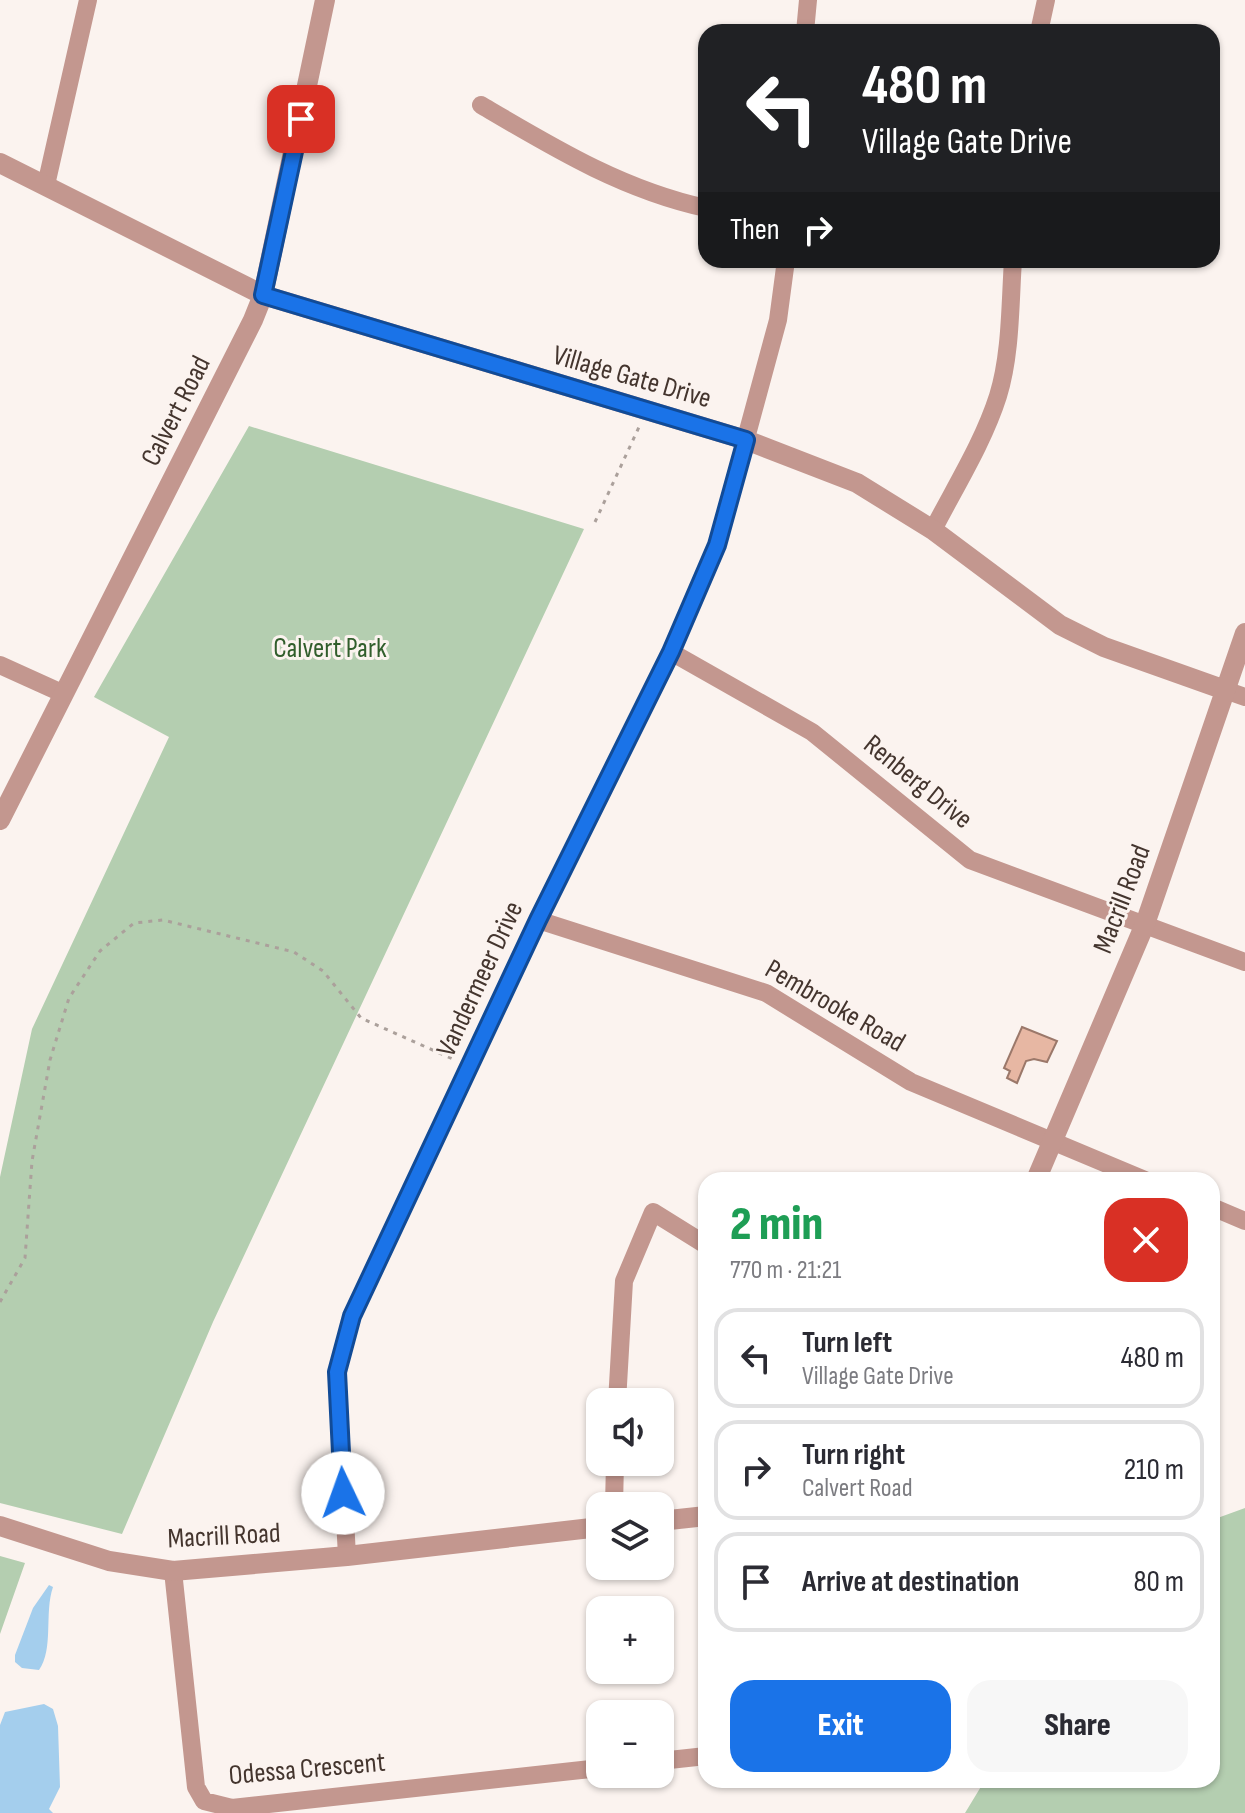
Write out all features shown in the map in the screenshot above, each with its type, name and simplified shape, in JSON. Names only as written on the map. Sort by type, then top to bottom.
[{"type":"street","points":[[46,185],[88,0]]},
{"type":"street","name":"Calvert Road","points":[[0,820],[263,295],[325,0]]},
{"type":"street","points":[[806,24],[808,0]]},
{"type":"street","points":[[1041,24],[1046,0]]},
{"type":"street","points":[[481,105],[585,166],[674,201],[698,206]]},
{"type":"street","name":"Village Gate Drive","points":[[0,163],[263,295],[746,440],[857,483],[933,530],[1060,625],[1104,647],[1235,694]]},
{"type":"street","name":"Vandermeer Drive","points":[[347,1556],[337,1372],[352,1316],[538,920],[671,652],[717,545],[778,320],[785,268]]},
{"type":"street","points":[[933,530],[998,396],[1005,362],[1012,268]]},
{"type":"street","name":"Macrill Road","points":[[1040,1172],[1145,924],[1235,694],[1245,633]]},
{"type":"street","name":"Renberg Drive","points":[[671,652],[812,732],[970,860],[1245,962]]},
{"type":"street","points":[[0,665],[64,694]]},
{"type":"street","name":"Pembrooke Road","points":[[538,920],[766,993],[911,1082],[1126,1172]]},
{"type":"street","points":[[1220,1210],[1245,1221]]},
{"type":"street","points":[[618,1388],[624,1281],[653,1212],[698,1240]]},
{"type":"street","points":[[674,1519],[698,1517]]},
{"type":"street","name":"Macrill Road","points":[[0,1526],[109,1561],[173,1571],[347,1556],[586,1529]]},
{"type":"street","name":"Odessa Crescent","points":[[173,1571],[196,1787],[204,1801],[232,1808],[586,1770]]},
{"type":"street","points":[[674,1759],[698,1757]]},
{"type":"path","points":[[595,522],[647,410]]},
{"type":"path","points":[[0,1302],[25,1258],[32,1161],[50,1060],[69,998],[100,951],[134,923],[163,920],[294,952],[323,971],[361,1018],[470,1066]]},
{"type":"green space","name":"Calvert Park","points":[[249,426],[584,529],[213,1322],[122,1534],[0,1503],[0,1177],[32,1029],[169,737],[94,697]]},
{"type":"green space","points":[[1245,1508],[1245,1813],[965,1813],[980,1788],[1220,1788],[1220,1517]]},
{"type":"green space","points":[[0,1556],[25,1563],[0,1634]]},
{"type":"water","points":[[49,1585],[53,1587],[44,1661],[39,1670],[22,1668],[15,1662],[15,1655],[33,1608]]},
{"type":"water","points":[[44,1704],[53,1709],[58,1726],[60,1787],[49,1809],[53,1813],[0,1813],[0,1725],[5,1712]]},
{"type":"building","points":[[1022,1027],[1057,1041],[1047,1062],[1026,1061],[1017,1083],[1007,1078],[1010,1071],[1004,1068]]},
{"type":"route","points":[[301,119],[263,295],[746,440],[717,545],[671,652],[538,920],[352,1316],[337,1372],[343,1493]]}]
